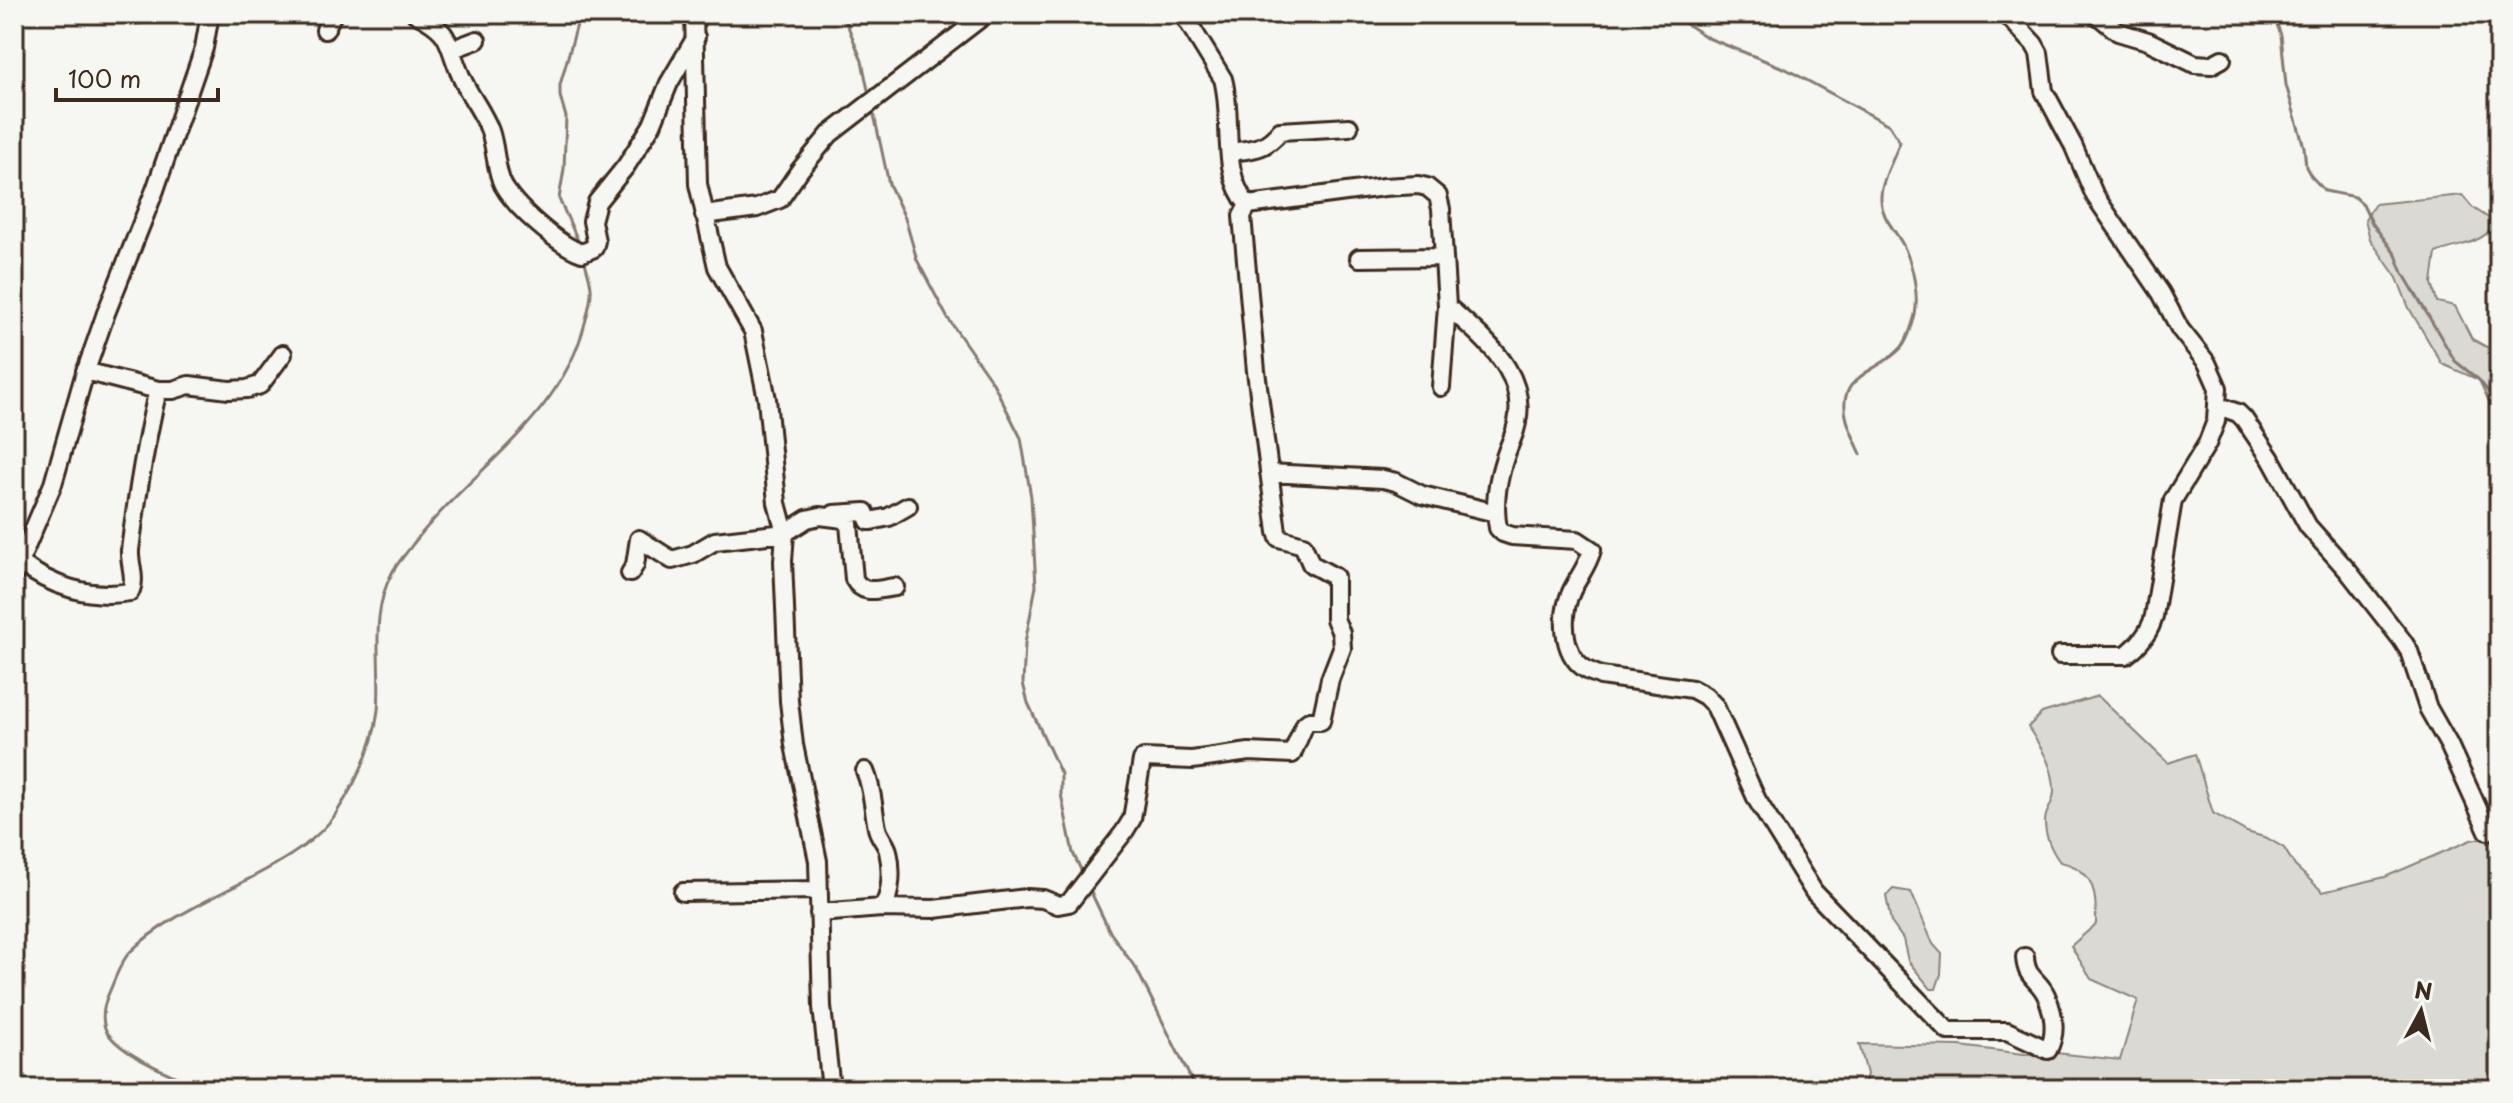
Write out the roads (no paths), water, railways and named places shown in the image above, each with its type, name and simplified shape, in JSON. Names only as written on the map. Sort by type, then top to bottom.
[{"type":"street","points":[[158,390],[141,468],[130,553],[133,584],[130,592],[101,593],[51,583],[17,568],[60,464],[85,371],[183,113],[204,48],[210,14]]},
{"type":"street","points":[[325,30],[333,14]]},
{"type":"street","points":[[416,14],[444,34],[453,49],[461,78],[491,133],[502,183],[550,235],[582,253],[594,248],[596,241],[592,221],[597,202],[626,166],[646,134],[669,83],[696,36]]},
{"type":"street","points":[[694,14],[698,184],[717,267],[753,331],[760,355],[777,503],[785,533],[783,561],[789,701],[794,745],[818,861],[822,1007],[831,1089]]},
{"type":"street","points":[[704,215],[757,208],[780,199],[830,134],[986,14]]},
{"type":"street","points":[[1183,14],[1223,79],[1230,152],[1238,194],[1248,205]]},
{"type":"street","points":[[2006,14],[2039,53],[2044,91],[2073,145],[2095,196],[2161,293],[2180,329],[2207,363],[2218,388],[2216,421],[2207,444],[2173,500],[2150,628],[2126,655],[2060,655]]},
{"type":"street","points":[[2096,14],[2118,32],[2148,41],[2195,64],[2211,65],[2222,59]]},
{"type":"street","points":[[453,49],[477,40]]},
{"type":"street","points":[[1230,152],[1263,147],[1270,144],[1280,131],[1349,127]]},
{"type":"street","points":[[1248,205],[1418,185],[1427,187],[1438,196],[1447,306],[1441,387]]},
{"type":"street","points":[[819,913],[882,908],[934,909],[1035,898],[1063,905],[1074,898],[1132,819],[1144,758],[1192,760],[1249,752],[1292,754],[1307,722],[1321,721],[1330,679],[1342,648],[1341,633],[1335,619],[1335,577],[1311,564],[1303,545],[1279,538],[1269,473],[1242,216],[1248,205]]},
{"type":"street","points":[[1359,258],[1444,257]]},
{"type":"street","points":[[1447,306],[1482,336],[1501,358],[1514,384],[1517,422],[1501,464],[1496,513],[1498,528],[1503,533],[1577,540],[1592,550],[1580,580],[1573,587],[1565,613],[1567,640],[1577,662],[1601,676],[1692,689],[1705,696],[1715,706],[1724,723],[1757,800],[1814,892],[1939,1019],[1943,1027],[1957,1033],[2007,1031],[2048,1050],[2055,1027],[2046,994],[2025,969],[2025,957]]},
{"type":"street","points":[[85,371],[158,390],[189,385],[229,390],[255,387],[283,354]]},
{"type":"street","points":[[2218,406],[2238,413],[2244,419],[2271,459],[2308,526],[2348,571],[2409,651],[2428,708],[2449,745],[2488,831]]},
{"type":"street","points":[[1269,473],[1383,479],[1422,495],[1496,513]]},
{"type":"street","points":[[630,573],[635,565],[639,539],[672,560],[693,554],[715,541],[785,533],[807,519],[820,516],[863,512],[871,521],[889,517],[908,506]]},
{"type":"street","points":[[820,516],[844,519],[849,524],[857,586],[870,591],[895,587]]},
{"type":"street","points":[[865,771],[870,782],[879,835],[888,849],[890,864],[887,900],[882,908]]},
{"type":"street","points":[[683,892],[818,890]]},
{"type":"waterway","points":[[580,14],[560,85],[566,117],[564,169],[559,199],[581,247]]},
{"type":"waterway","points":[[843,14],[862,61],[869,95]]},
{"type":"waterway","points":[[1671,14],[1708,38],[1786,69],[1889,125],[1900,142],[1885,178],[1881,200],[1884,214],[1902,243],[1910,264],[1916,307],[1910,333],[1901,348],[1861,376],[1847,393],[1847,420],[1861,454]]},
{"type":"waterway","points":[[2273,14],[2281,35],[2286,85],[2304,147],[2306,167],[2311,176],[2325,191],[2355,197],[2363,204],[2372,223],[2396,255],[2403,273],[2455,361],[2479,380],[2499,405]]},
{"type":"waterway","points":[[873,110],[889,184],[905,218],[917,260],[947,317],[993,383],[1021,438],[1031,497],[1036,586],[1025,643],[1023,683],[1028,703],[1061,774],[1061,794],[1073,853],[1083,874]]},
{"type":"waterway","points":[[202,1089],[140,1059],[109,1035],[104,1026],[104,1010],[123,961],[153,933],[179,916],[293,854],[316,836],[335,815],[363,765],[373,738],[379,692],[379,623],[385,589],[392,573],[436,517],[511,442],[556,388],[573,357],[590,305],[591,287],[584,258]]},
{"type":"waterway","points":[[1089,888],[1110,932],[1137,970],[1196,1089]]}]
